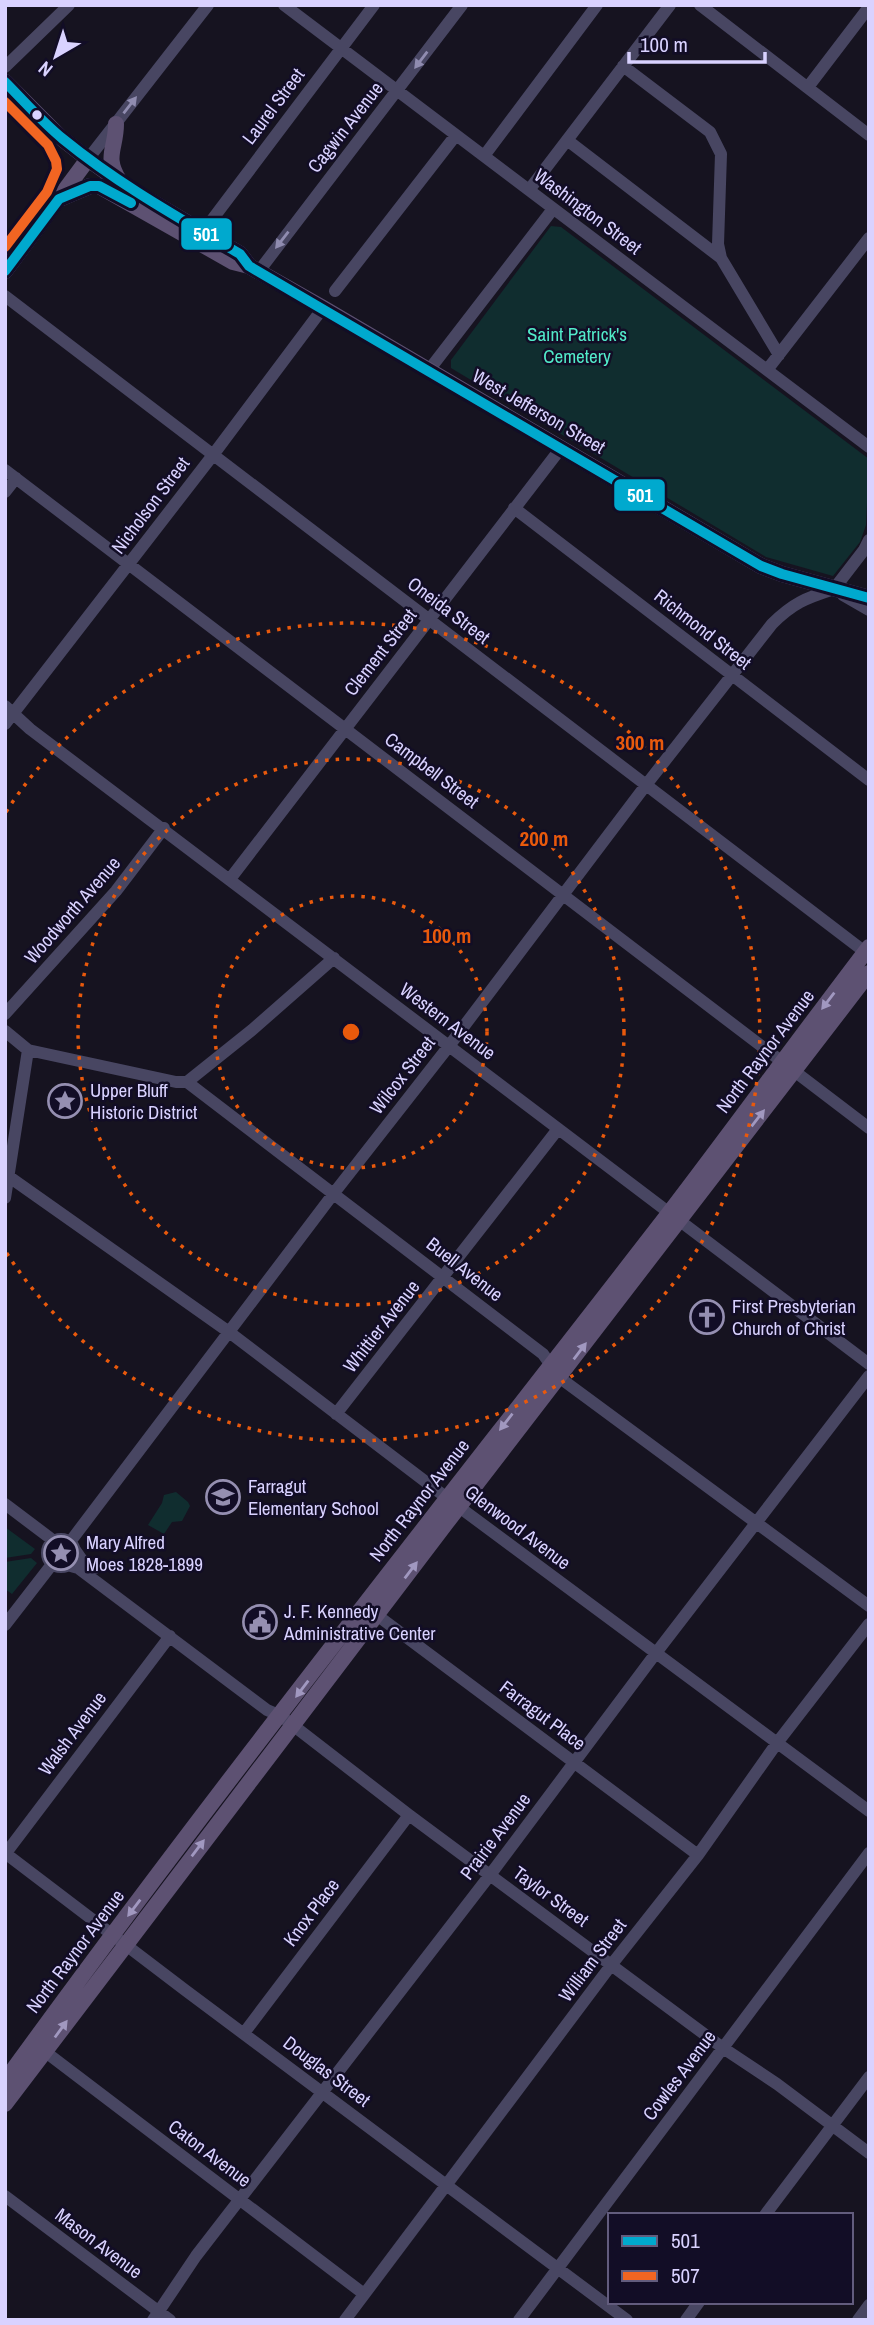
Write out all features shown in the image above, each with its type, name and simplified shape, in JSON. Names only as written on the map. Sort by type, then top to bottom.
[{"type":"main road","points":[[5,82],[60,138],[199,236]]},
{"type":"main road","points":[[116,124],[116,139],[110,158],[114,172],[121,182]]},
{"type":"main road","points":[[59,199],[71,172],[70,157],[60,138]]},
{"type":"main road","points":[[5,271],[88,159]]},
{"type":"main road","points":[[59,199],[90,186],[99,186],[199,236]]},
{"type":"main road","name":"West Jefferson Street","points":[[199,236],[233,262],[254,269],[323,308],[761,566],[869,598]]},
{"type":"main road","name":"North Raynor Avenue","points":[[5,2104],[39,2047],[788,1067],[867,951]]},
{"type":"main road","name":"North Raynor Avenue","points":[[788,1067],[869,973]]},
{"type":"main road","name":"North Raynor Avenue","points":[[5,2081],[39,2047]]},
{"type":"street","points":[[5,67],[69,5]]},
{"type":"street","points":[[88,159],[208,5]]},
{"type":"street","name":"Washington Street","points":[[284,5],[869,447]]},
{"type":"street","name":"Laurel Street","points":[[199,236],[374,5]]},
{"type":"street","name":"Cagwin Avenue","points":[[254,269],[397,91],[462,5]]},
{"type":"street","points":[[484,156],[597,5]]},
{"type":"street","points":[[529,190],[670,5]]},
{"type":"street","points":[[700,5],[869,135]]},
{"type":"street","points":[[808,87],[869,7]]},
{"type":"street","points":[[623,66],[693,118],[717,143],[720,154],[718,244],[721,258],[779,355]]},
{"type":"street","points":[[335,291],[456,135]]},
{"type":"street","points":[[566,140],[721,258]]},
{"type":"street","points":[[429,370],[553,209]]},
{"type":"street","points":[[767,370],[869,238]]},
{"type":"street","name":"Oneida Street","points":[[5,296],[867,951]]},
{"type":"street","name":"Nicholson Street","points":[[8,714],[129,564],[323,308]]},
{"type":"street","name":"Clement Street","points":[[230,879],[561,447]]},
{"type":"street","points":[[5,492],[11,474]]},
{"type":"street","name":"Campbell Street","points":[[11,474],[869,1128]]},
{"type":"street","name":"Richmond Street","points":[[514,508],[869,780]]},
{"type":"street","points":[[869,541],[834,589],[869,610]]},
{"type":"street","name":"Wilcox Street","points":[[72,1546],[334,1193],[772,624],[803,598],[834,589]]},
{"type":"street","name":"Western Avenue","points":[[8,714],[164,828],[869,1364]]},
{"type":"street","name":"Woodworth Avenue","points":[[5,1014],[116,891],[164,828]]},
{"type":"street","points":[[187,1082],[252,1030],[334,958]]},
{"type":"street","name":"Buell Avenue","points":[[5,1031],[28,1050],[176,1082],[187,1082],[543,1354],[555,1372],[869,1606]]},
{"type":"street","points":[[5,1198],[28,1050]]},
{"type":"street","name":"Whittier Avenue","points":[[336,1414],[558,1129]]},
{"type":"street","name":"Glenwood Avenue","points":[[8,1176],[229,1332],[869,1811]]},
{"type":"street","name":"Prairie Avenue","points":[[160,2317],[196,2256],[869,1376]]},
{"type":"street","points":[[5,1504],[51,1544]]},
{"type":"street","points":[[5,1514],[51,1544]]},
{"type":"street","points":[[62,1539],[72,1546],[74,1559],[68,1565],[52,1563],[48,1556],[51,1544],[62,1539]]},
{"type":"street","name":"Taylor Street","points":[[72,1546],[82,1560],[272,1703],[286,1721]]},
{"type":"street","points":[[5,1625],[52,1563]]},
{"type":"street","name":"Taylor Street","points":[[68,1565],[78,1568],[723,2048],[777,2084],[869,2153]]},
{"type":"street","name":"Farragut Place","points":[[371,1611],[698,1855]]},
{"type":"street","name":"William Street","points":[[345,2320],[612,1964],[698,1855],[777,1743],[869,1624]]},
{"type":"street","name":"Walsh Avenue","points":[[5,1853],[170,1636]]},
{"type":"street","name":"Knox Place","points":[[244,2033],[409,1815]]},
{"type":"street","name":"Douglas Street","points":[[5,1853],[627,2320]]},
{"type":"street","name":"Cowles Avenue","points":[[519,2320],[869,1853]]},
{"type":"street","name":"Caton Avenue","points":[[39,2047],[364,2294]]},
{"type":"street","points":[[767,2213],[869,2077]]},
{"type":"street","name":"Mason Avenue","points":[[5,2196],[160,2317]]},
{"type":"street","points":[[686,2320],[698,2304]]},
{"type":"street","points":[[858,2320],[869,2305]]},
{"type":"green space","name":"Saint Patrick's Cemetery","points":[[551,226],[561,227],[869,459],[866,525],[860,542],[833,576],[766,557],[451,368],[451,360]]},
{"type":"green space","points":[[176,1492],[190,1506],[182,1521],[172,1522],[164,1534],[148,1525],[164,1495]]},
{"type":"green space","points":[[5,1527],[35,1549],[31,1554],[5,1558]]},
{"type":"green space","points":[[31,1558],[37,1563],[12,1594],[5,1589],[5,1562]]},
{"type":"transit line","name":"501","points":[[5,82],[48,126],[105,171],[240,254],[249,266],[761,566],[869,598]]},
{"type":"transit line","name":"507","points":[[5,102],[48,145],[57,169],[47,192],[5,247]]},
{"type":"transit line","name":"501","points":[[5,271],[59,199],[90,186],[99,186],[131,203]]},
{"type":"place","name":"Upper Bluff Historic District","points":[[65,1101]]},
{"type":"place","name":"First Presbyterian Church of Christ","points":[[707,1317]]},
{"type":"place","name":"Farragut Elementary School","points":[[223,1497]]},
{"type":"place","name":"Mary Alfred Moes 1828-1899","points":[[61,1553]]},
{"type":"place","name":"J. F. Kennedy Administrative Center","points":[[260,1622]]}]
